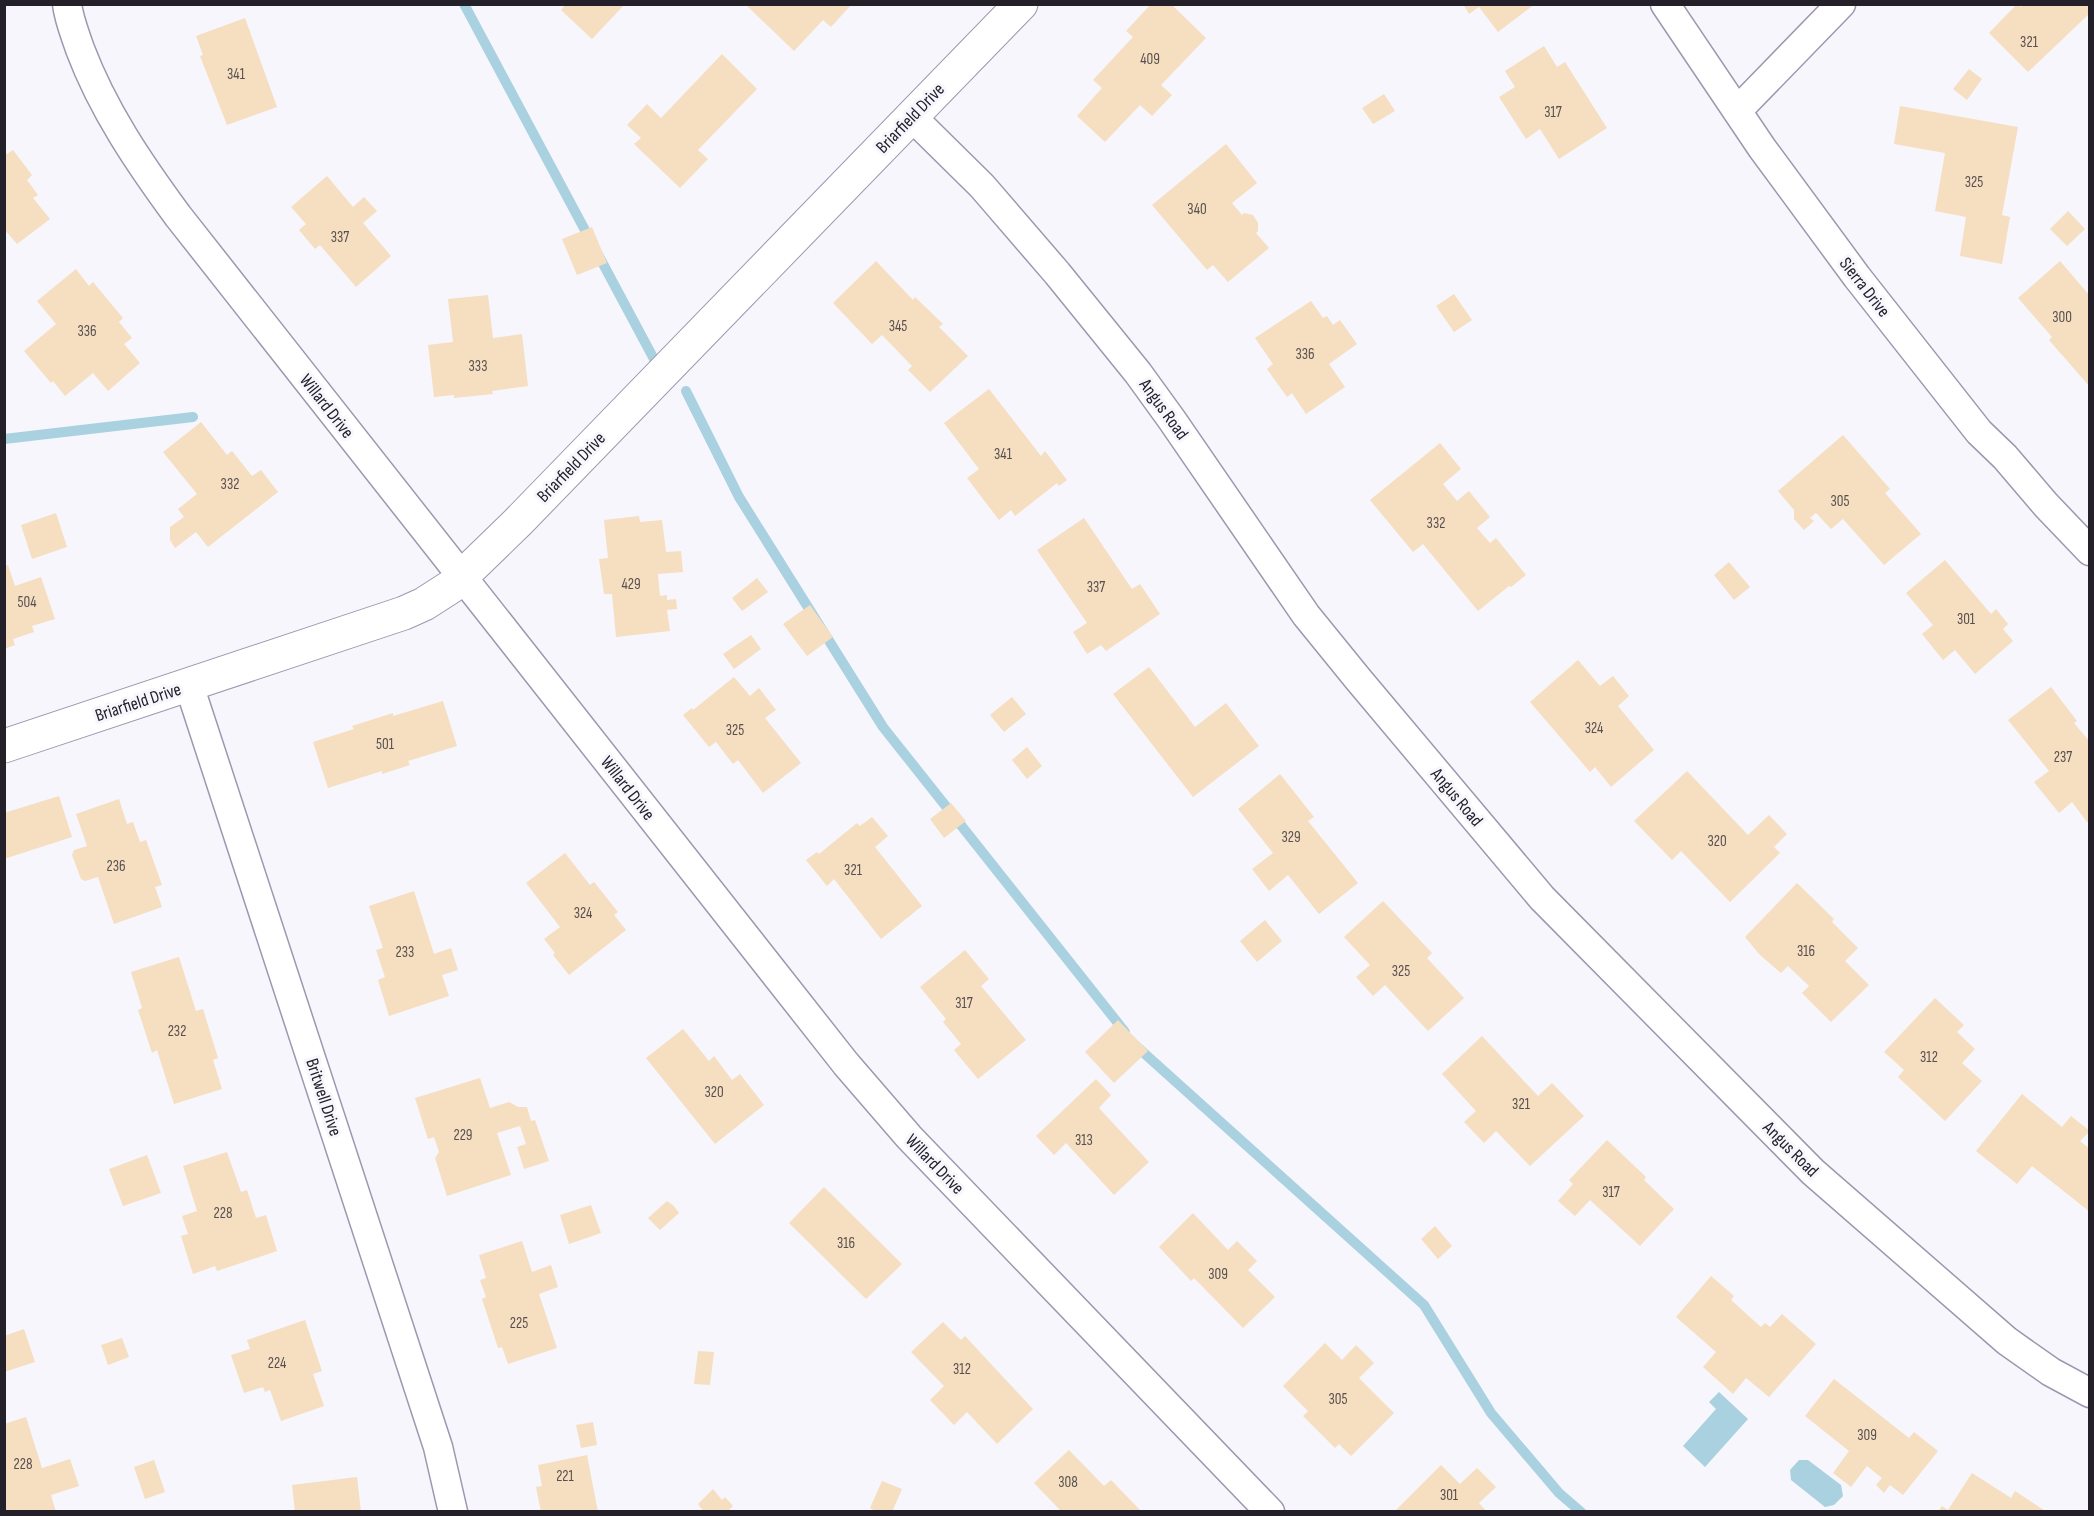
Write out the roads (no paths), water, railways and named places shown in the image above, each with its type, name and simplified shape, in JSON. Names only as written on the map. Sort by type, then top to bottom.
[{"type":"street","name":"Willard Drive","points":[[67,4],[69,18],[87,66],[111,117],[142,167],[178,216],[846,1064],[902,1129],[1270,1512]]},
{"type":"street","name":"Briarfield Drive","points":[[4,746],[404,613],[424,604],[452,586],[526,513],[1021,4]]},
{"type":"street","name":"Sierra Drive","points":[[1665,4],[1762,148],[1857,277],[1979,432],[2005,457],[2046,505],[2090,550]]},
{"type":"street","points":[[1737,111],[1841,4]]},
{"type":"street","name":"Angus Road","points":[[912,117],[982,186],[1065,282],[1138,373],[1306,615],[1542,898],[1813,1172],[2007,1341],[2051,1372],[2090,1392]]},
{"type":"street","name":"Britwell Drive","points":[[189,685],[438,1447],[453,1512]]},
{"type":"water","points":[[1719,1392],[1748,1419],[1705,1467],[1683,1446],[1716,1409],[1709,1402]]},
{"type":"water","points":[[1799,1460],[1808,1460],[1841,1485],[1843,1496],[1834,1505],[1825,1507],[1791,1480],[1790,1470]]},
{"type":"waterway","points":[[464,4],[655,361]]},
{"type":"waterway","points":[[686,391],[739,497],[883,727],[1125,1032]]},
{"type":"waterway","points":[[4,439],[193,417]]},
{"type":"waterway","points":[[1135,1045],[1424,1305],[1491,1413],[1559,1493],[1581,1512]]}]
